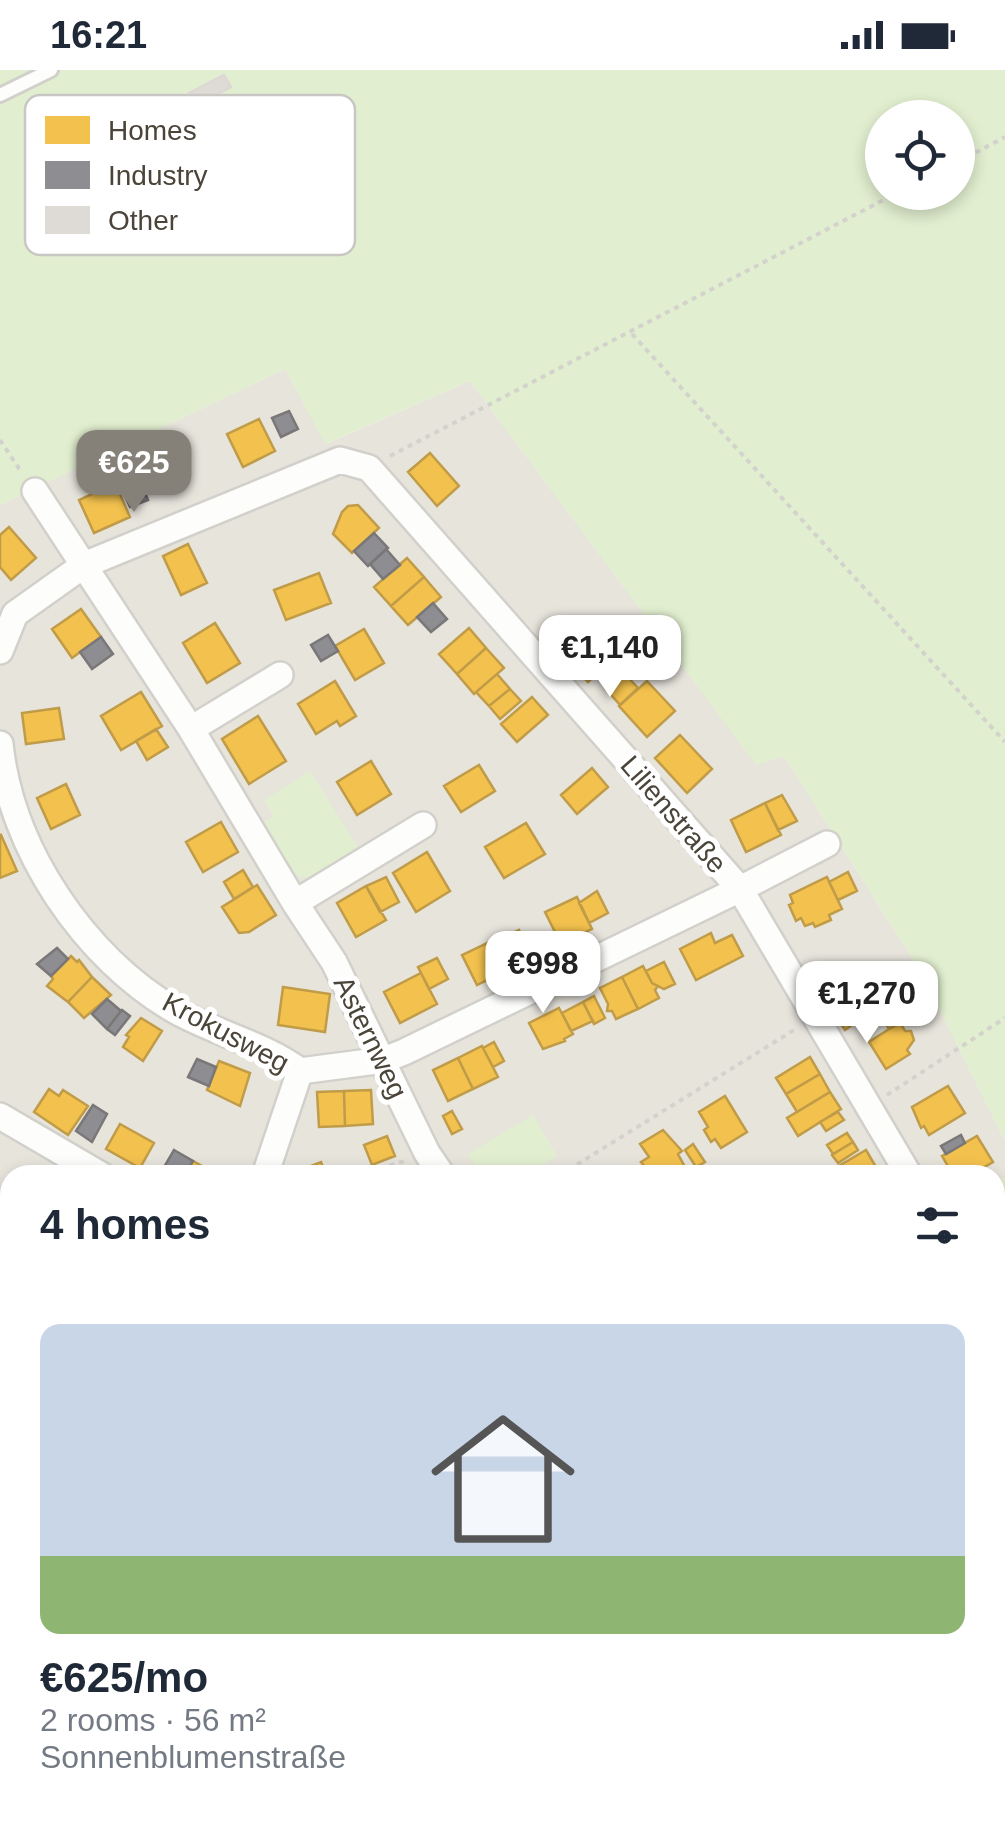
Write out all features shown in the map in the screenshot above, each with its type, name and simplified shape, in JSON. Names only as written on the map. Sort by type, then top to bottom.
[{"type":"street","points":[[0,651],[15,614],[84,565],[340,460],[369,468]]},
{"type":"street","name":"Lilienstraße","points":[[369,468],[740,889],[903,1165]]},
{"type":"street","name":"Asternweg","points":[[35,491],[192,730],[334,962],[435,1165]]},
{"type":"street","points":[[192,730],[280,675]]},
{"type":"street","name":"Krokusweg","points":[[0,744],[18,821],[42,872],[73,922],[123,970],[174,1010],[248,1046],[280,1056],[300,1070]]},
{"type":"street","points":[[295,903],[423,826]]},
{"type":"street","points":[[269,1165],[300,1070],[384,1060],[827,844]]},
{"type":"street","points":[[0,1116],[83,1165]]},
{"type":"lane","points":[[0,96],[52,70]]},
{"type":"path","points":[[975,153],[1005,137]]},
{"type":"path","points":[[369,468],[464,415],[632,334],[866,210]]},
{"type":"path","points":[[632,334],[1005,742]]},
{"type":"path","points":[[0,440],[35,491]]},
{"type":"path","points":[[576,1165],[816,1014]]},
{"type":"path","points":[[870,1106],[1005,1018]]},
{"type":"path","points":[[392,1165],[427,1153]]},
{"type":"shaded area","points":[[285,369],[326,444],[470,381],[756,764],[784,756],[921,972],[1005,1141],[1005,1165],[0,1165],[0,505]]},
{"type":"green space","points":[[0,70],[1005,70],[1005,1141],[921,972],[784,756],[756,765],[470,381],[325,444],[285,369],[0,505]]},
{"type":"green space","points":[[310,771],[358,847],[309,878],[292,875],[260,825],[274,816],[264,800]]},
{"type":"green space","points":[[533,1115],[557,1156],[542,1165],[475,1165],[468,1154]]},
{"type":"building: Homes","points":[[259,419],[275,451],[243,467],[227,434]]},
{"type":"building: Homes","points":[[430,453],[459,486],[437,506],[408,472]]},
{"type":"building: Homes","points":[[115,483],[130,517],[94,533],[79,500]]},
{"type":"building: Homes","points":[[358,505],[379,528],[352,553],[333,534],[342,512],[348,506]]},
{"type":"building: Homes","points":[[9,527],[36,558],[11,580],[0,567],[0,535]]},
{"type":"building: Homes","points":[[188,544],[207,583],[181,595],[163,556]]},
{"type":"building: Homes","points":[[407,558],[424,577],[391,606],[374,587]]},
{"type":"building: Homes","points":[[319,573],[331,603],[286,620],[274,590]]},
{"type":"building: Homes","points":[[424,577],[441,597],[408,625],[391,606]]},
{"type":"building: Homes","points":[[81,609],[101,637],[72,658],[52,629]]},
{"type":"building: Homes","points":[[215,623],[240,663],[207,683],[183,643]]},
{"type":"building: Homes","points":[[469,628],[486,648],[457,674],[439,654]]},
{"type":"building: Homes","points":[[364,629],[384,663],[355,680],[335,646]]},
{"type":"building: Homes","points":[[595,630],[618,655],[588,682],[565,657]]},
{"type":"building: Homes","points":[[486,648],[504,668],[474,694],[457,674]]},
{"type":"building: Homes","points":[[624,673],[638,688],[620,705],[606,689]]},
{"type":"building: Homes","points":[[497,674],[510,689],[489,706],[476,692]]},
{"type":"building: Homes","points":[[335,681],[356,716],[340,726],[337,721],[316,734],[298,704]]},
{"type":"building: Homes","points":[[647,681],[675,711],[647,737],[619,706]]},
{"type":"building: Homes","points":[[510,689],[521,701],[500,719],[489,706]]},
{"type":"building: Homes","points":[[141,692],[162,726],[121,750],[101,716]]},
{"type":"building: Homes","points":[[532,697],[548,715],[517,742],[501,724]]},
{"type":"building: Homes","points":[[59,708],[64,739],[26,744],[22,713]]},
{"type":"building: Homes","points":[[258,716],[286,761],[249,784],[222,739]]},
{"type":"building: Homes","points":[[156,729],[168,747],[147,760],[136,741]]},
{"type":"building: Homes","points":[[680,735],[712,769],[687,793],[655,758]]},
{"type":"building: Homes","points":[[371,761],[391,794],[357,815],[337,782]]},
{"type":"building: Homes","points":[[479,765],[495,791],[461,812],[444,786]]},
{"type":"building: Homes","points":[[592,768],[608,787],[577,814],[561,795]]},
{"type":"building: Homes","points":[[66,784],[80,815],[51,829],[37,798]]},
{"type":"building: Homes","points":[[782,795],[797,821],[778,830],[765,803]]},
{"type":"building: Homes","points":[[765,803],[781,835],[746,852],[731,820]]},
{"type":"building: Homes","points":[[221,822],[238,852],[203,872],[186,842]]},
{"type":"building: Homes","points":[[526,823],[545,854],[504,878],[485,847]]},
{"type":"building: Homes","points":[[0,836],[17,871],[0,878]]},
{"type":"building: Homes","points":[[427,852],[450,891],[416,912],[393,873]]},
{"type":"building: Homes","points":[[243,870],[253,887],[234,899],[224,882]]},
{"type":"building: Homes","points":[[848,872],[857,891],[838,900],[829,882]]},
{"type":"building: Homes","points":[[386,877],[399,902],[380,912],[366,886]]},
{"type":"building: Homes","points":[[827,877],[842,909],[829,915],[831,920],[815,927],[813,923],[805,926],[801,918],[796,921],[789,905],[793,903],[790,895]]},
{"type":"building: Homes","points":[[257,885],[276,915],[249,932],[239,933],[222,907]]},
{"type":"building: Homes","points":[[366,886],[386,920],[356,937],[337,903]]},
{"type":"building: Homes","points":[[597,891],[608,913],[589,923],[579,903]]},
{"type":"building: Homes","points":[[577,897],[592,929],[561,944],[545,912]]},
{"type":"building: Homes","points":[[519,930],[529,951],[509,961],[499,940]]},
{"type":"building: Homes","points":[[711,933],[715,943],[732,935],[743,956],[696,980],[680,949]]},
{"type":"building: Homes","points":[[498,938],[511,964],[477,985],[462,955]]},
{"type":"building: Homes","points":[[71,956],[92,977],[68,1002],[47,986],[51,976]]},
{"type":"building: Homes","points":[[437,958],[448,979],[429,989],[418,967]]},
{"type":"building: Homes","points":[[664,962],[675,984],[664,989],[652,983],[646,971]]},
{"type":"building: Homes","points":[[643,966],[658,986],[655,990],[659,998],[638,1009],[622,977]]},
{"type":"building: Homes","points":[[421,973],[437,1004],[400,1023],[384,992]]},
{"type":"building: Homes","points":[[92,977],[111,995],[84,1018],[68,1002]]},
{"type":"building: Homes","points":[[622,977],[638,1009],[616,1019],[612,1011],[607,1011],[600,988]]},
{"type":"building: Homes","points":[[283,987],[330,994],[325,1032],[278,1025]]},
{"type":"building: Homes","points":[[594,996],[605,1018],[594,1024],[583,1002]]},
{"type":"building: Homes","points":[[895,1000],[907,1019],[889,1029],[878,1011]]},
{"type":"building: Homes","points":[[583,1002],[593,1021],[571,1031],[562,1013]]},
{"type":"building: Homes","points":[[559,1008],[573,1034],[543,1049],[529,1023]]},
{"type":"building: Homes","points":[[857,1010],[862,1018],[845,1030],[839,1021]]},
{"type":"building: Homes","points":[[141,1018],[162,1031],[143,1061],[123,1047],[129,1037],[126,1035]]},
{"type":"building: Homes","points":[[900,1022],[905,1031],[911,1031],[914,1040],[907,1050],[910,1054],[886,1069],[869,1042]]},
{"type":"building: Homes","points":[[494,1042],[504,1061],[493,1067],[483,1048]]},
{"type":"building: Homes","points":[[482,1046],[498,1077],[473,1089],[458,1058]]},
{"type":"building: Homes","points":[[810,1057],[820,1074],[786,1094],[776,1078]]},
{"type":"building: Homes","points":[[458,1058],[473,1089],[448,1101],[433,1070]]},
{"type":"building: Homes","points":[[219,1061],[250,1073],[240,1106],[207,1090]]},
{"type":"building: Homes","points":[[820,1074],[830,1092],[797,1112],[786,1094]]},
{"type":"building: Homes","points":[[948,1086],[965,1113],[929,1135],[924,1126],[921,1128],[912,1107]]},
{"type":"building: Homes","points":[[49,1089],[59,1096],[63,1090],[88,1106],[68,1135],[34,1112]]},
{"type":"building: Homes","points":[[371,1090],[373,1124],[345,1126],[344,1091]]},
{"type":"building: Homes","points":[[344,1091],[345,1126],[319,1127],[317,1092]]},
{"type":"building: Homes","points":[[830,1092],[841,1109],[798,1136],[787,1118]]},
{"type":"building: Homes","points":[[725,1096],[747,1132],[721,1148],[715,1139],[711,1142],[699,1112]]},
{"type":"building: Homes","points":[[452,1111],[462,1129],[452,1134],[443,1116]]},
{"type":"building: Homes","points":[[838,1112],[844,1120],[826,1131],[820,1122]]},
{"type":"building: Homes","points":[[120,1124],[154,1143],[142,1165],[106,1149]]},
{"type":"building: Homes","points":[[663,1130],[682,1151],[678,1154],[684,1165],[643,1165],[641,1162],[649,1157],[640,1144]]},
{"type":"building: Homes","points":[[847,1133],[853,1142],[833,1154],[827,1145]]},
{"type":"building: Homes","points":[[387,1136],[395,1156],[372,1165],[364,1145]]},
{"type":"building: Homes","points":[[977,1136],[993,1162],[947,1165],[942,1156]]},
{"type":"building: Homes","points":[[853,1142],[858,1150],[838,1163],[832,1155]]},
{"type":"building: Homes","points":[[693,1144],[705,1162],[695,1165],[685,1150]]},
{"type":"building: Homes","points":[[866,1150],[875,1165],[840,1165]]},
{"type":"building: Industry","points":[[289,411],[298,429],[281,437],[272,418]]},
{"type":"building: Industry","points":[[140,481],[148,500],[130,507],[122,489]]},
{"type":"building: Industry","points":[[374,533],[388,548],[368,566],[354,551]]},
{"type":"building: Industry","points":[[386,549],[400,565],[383,579],[370,564]]},
{"type":"building: Industry","points":[[433,603],[447,619],[431,632],[417,617]]},
{"type":"building: Industry","points":[[328,635],[338,651],[321,661],[311,645]]},
{"type":"building: Industry","points":[[101,637],[113,654],[92,669],[80,652]]},
{"type":"building: Industry","points":[[57,948],[68,959],[51,976],[37,964]]},
{"type":"building: Industry","points":[[107,999],[121,1011],[107,1029],[92,1014]]},
{"type":"building: Industry","points":[[122,1010],[130,1016],[115,1035],[107,1029]]},
{"type":"building: Industry","points":[[197,1059],[216,1067],[209,1086],[188,1077]]},
{"type":"building: Industry","points":[[93,1105],[107,1114],[92,1142],[76,1131]]},
{"type":"building: Industry","points":[[961,1135],[965,1143],[946,1154],[941,1146]]},
{"type":"building: Industry","points":[[174,1150],[193,1161],[191,1165],[165,1165]]},
{"type":"building: Other","points":[[224,75],[231,87],[216,95],[189,93]]}]
